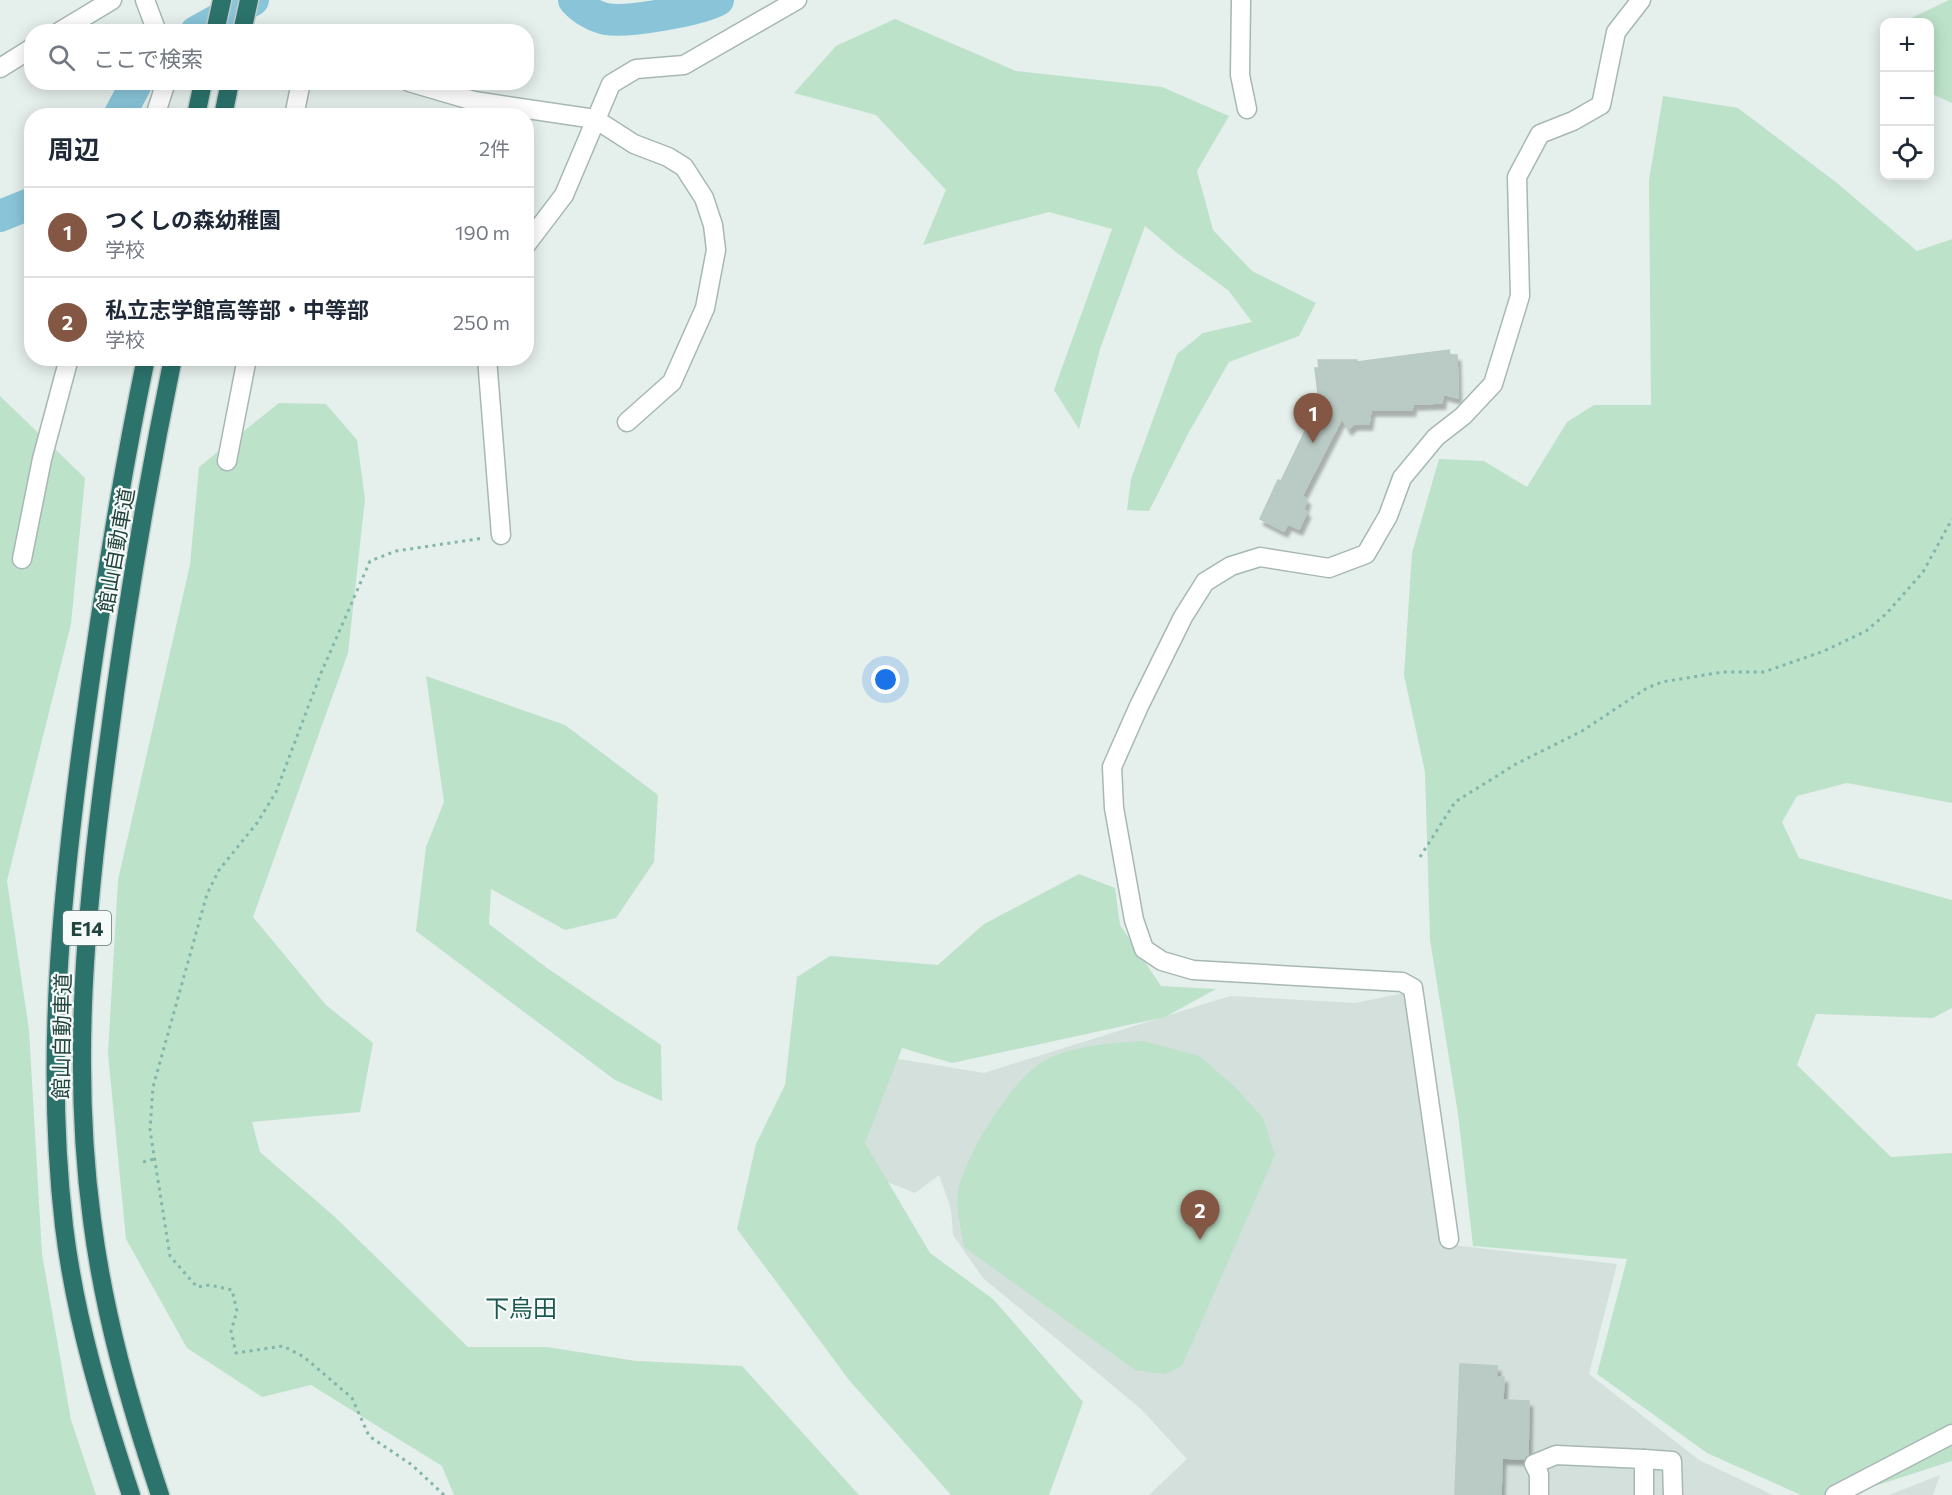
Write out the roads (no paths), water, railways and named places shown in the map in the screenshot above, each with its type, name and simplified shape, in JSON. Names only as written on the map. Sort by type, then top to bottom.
[{"type":"highway","points":[[217,24],[222,0]]},
{"type":"highway","points":[[244,24],[249,0]]},
{"type":"highway","points":[[197,108],[201,90]]},
{"type":"highway","points":[[224,108],[228,90]]},
{"type":"highway","name":"館山自動車道","points":[[131,1495],[90,1362],[66,1238],[58,1163],[56,1011],[67,855],[92,672],[145,366]]},
{"type":"highway","name":"館山自動車道","points":[[160,1495],[116,1353],[102,1284],[92,1220],[81,1084],[82,1010],[93,856],[118,665],[171,366]]},
{"type":"street","points":[[72,24],[112,0]]},
{"type":"street","points":[[145,0],[154,24]]},
{"type":"street","points":[[534,234],[564,195],[611,84],[636,69],[684,65],[797,0]]},
{"type":"street","points":[[1241,0],[1240,75],[1247,109]]},
{"type":"street","points":[[1449,1239],[1413,988],[1402,982],[1193,970],[1162,961],[1144,950],[1134,920],[1116,819],[1112,767],[1183,617],[1205,582],[1231,566],[1260,557],[1329,568],[1366,554],[1388,516],[1402,478],[1436,437],[1463,416],[1494,384],[1520,296],[1517,177],[1540,134],[1573,121],[1601,105],[1616,32],[1641,0]]},
{"type":"street","points":[[2,62],[24,52]]},
{"type":"street","points":[[158,108],[163,90]]},
{"type":"street","points":[[295,108],[299,90]]},
{"type":"street","points":[[436,90],[474,101],[519,108]]},
{"type":"street","points":[[534,110],[595,120],[634,144],[668,157],[684,167],[704,198],[713,225],[716,250],[705,308],[672,381],[662,393],[627,422]]},
{"type":"street","points":[[22,559],[42,459],[67,366]]},
{"type":"street","points":[[227,461],[245,366]]},
{"type":"street","points":[[488,366],[501,535]]},
{"type":"street","points":[[1835,1495],[1952,1434]]},
{"type":"street","points":[[1539,1495],[1539,1474],[1534,1464],[1556,1455],[1672,1461],[1673,1495]]},
{"type":"street","points":[[1644,1460],[1644,1495]]},
{"type":"waterway","points":[[210,24],[253,0]]},
{"type":"waterway","points":[[574,0],[593,14],[616,20],[681,11],[718,0]]},
{"type":"waterway","points":[[123,108],[133,90]]},
{"type":"waterway","points":[[0,216],[24,206]]},
{"type":"place","name":"つくしの森幼稚園","points":[[1313,443]]},
{"type":"place","name":"私立志学館高等部・中等部","points":[[1200,1240]]},
{"type":"district","name":"下烏田","points":[[521,1307]]}]
